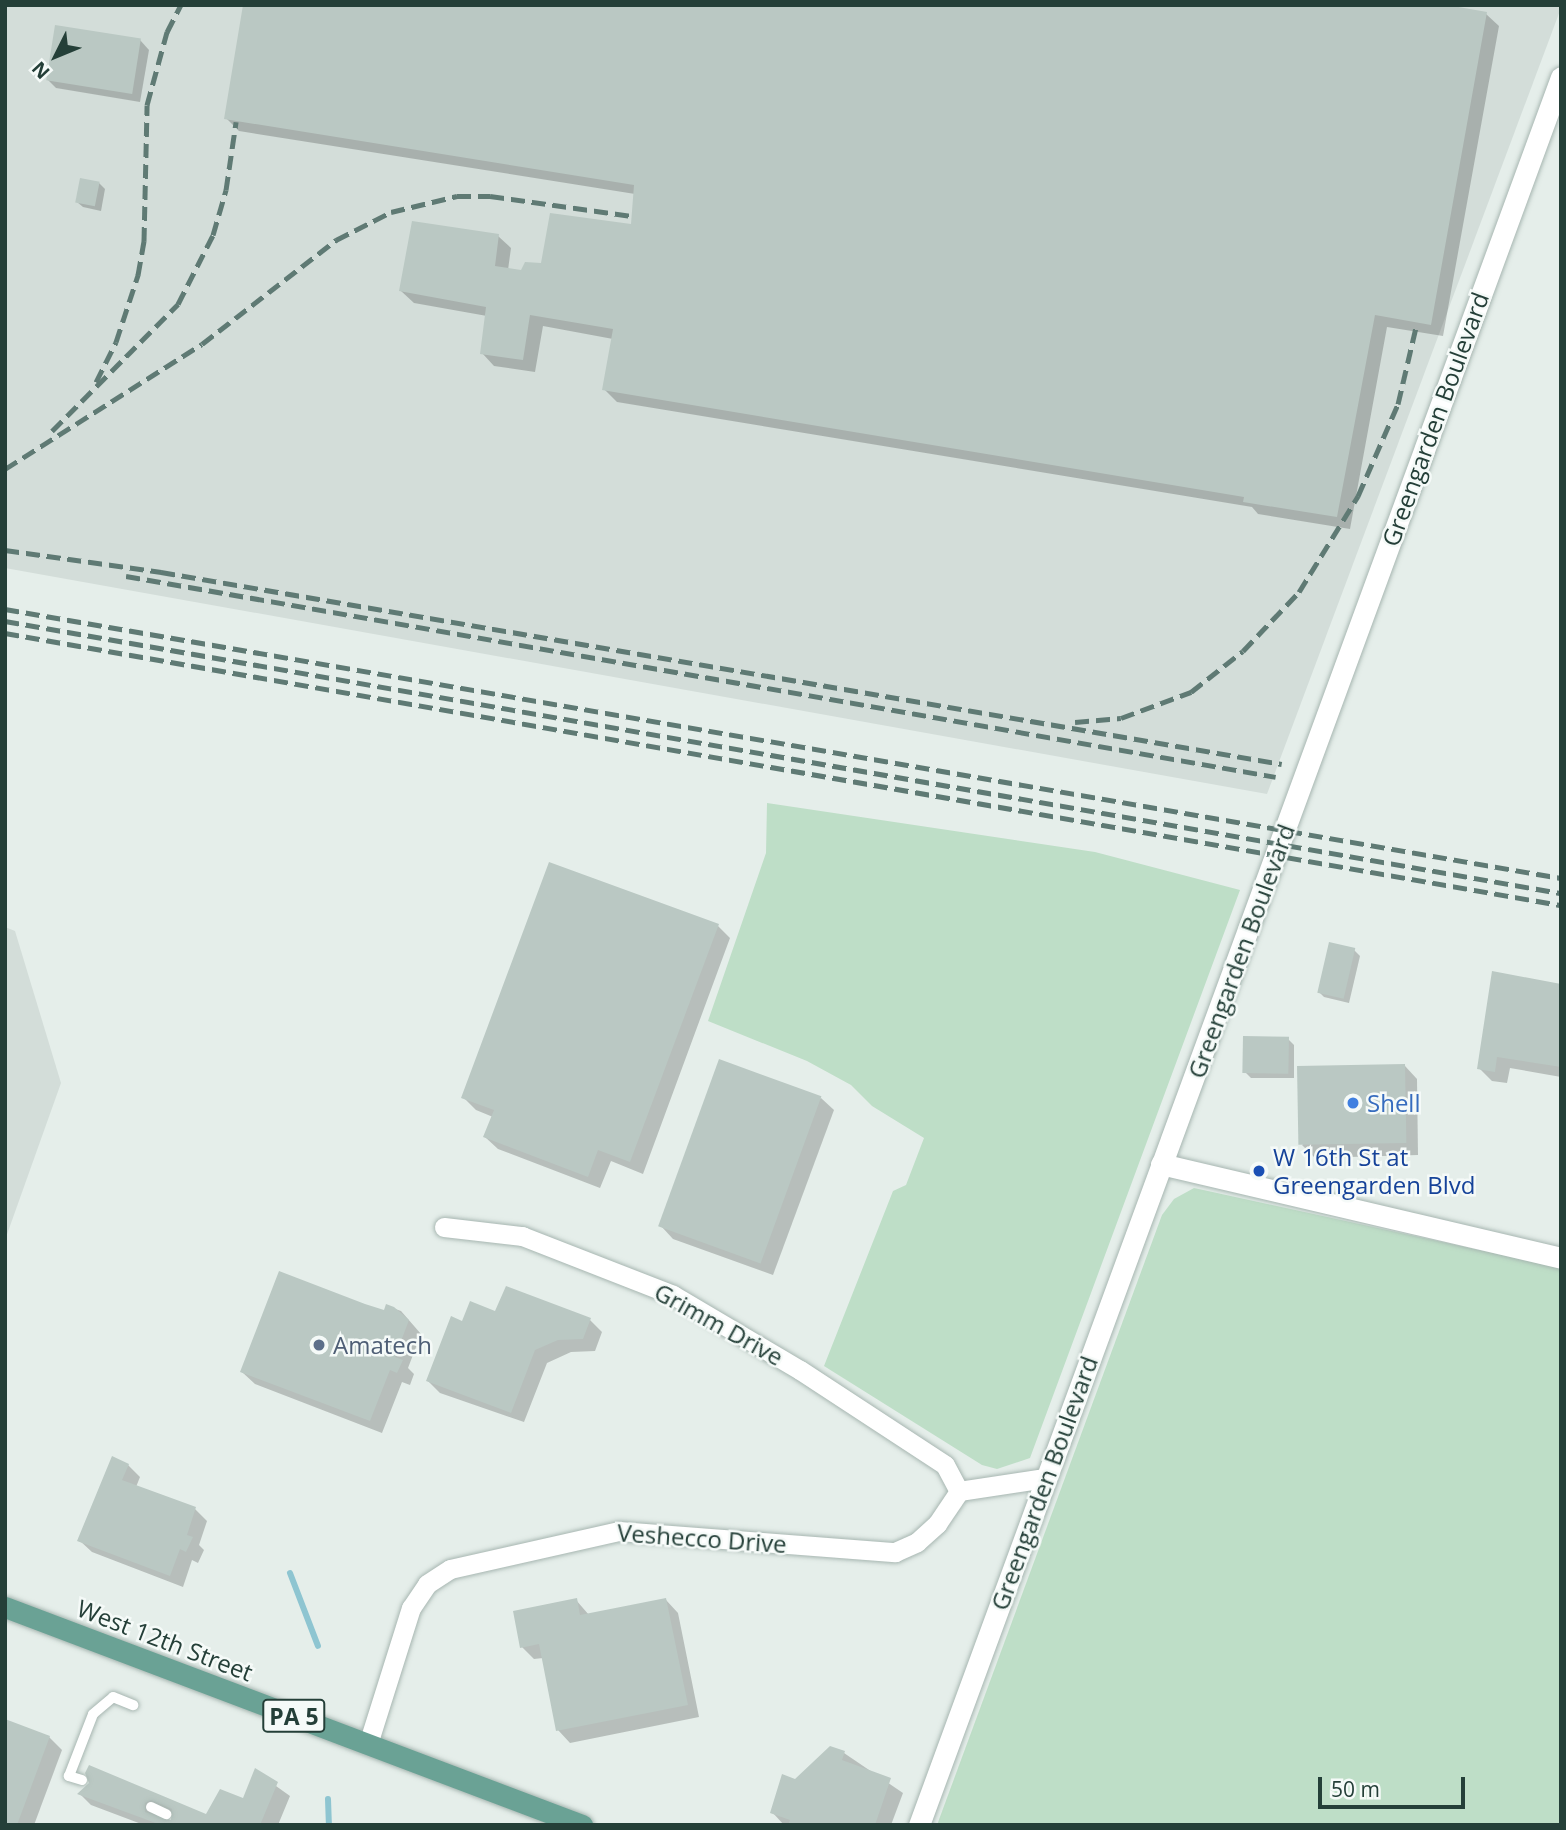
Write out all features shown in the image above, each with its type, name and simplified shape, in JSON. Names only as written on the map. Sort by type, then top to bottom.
[{"type":"main road","name":"West 12th Street","points":[[5,1607],[582,1825]]},
{"type":"street","name":"Greengarden Boulevard","points":[[919,1825],[1561,77]]},
{"type":"street","points":[[1161,1164],[1561,1258]]},
{"type":"street","name":"Grimm Drive","points":[[444,1227],[522,1236],[673,1294],[800,1370],[945,1465],[959,1491]]},
{"type":"street","points":[[959,1491],[1045,1479]]},
{"type":"street","name":"Veshecco Drive","points":[[368,1744],[411,1608],[427,1584],[450,1569],[619,1531],[895,1552],[917,1542],[937,1524],[959,1491]]},
{"type":"lane","points":[[82,1780],[69,1776],[93,1714],[113,1697],[133,1705]]},
{"type":"lane","points":[[151,1807],[166,1814]]},
{"type":"shaded area","points":[[5,5],[1561,5],[1561,8],[1267,794],[5,568]]},
{"type":"shaded area","points":[[5,927],[15,931],[61,1083],[5,1240]]},
{"type":"green space","points":[[767,803],[1095,852],[1240,890],[1030,1458],[997,1469],[982,1465],[824,1366],[893,1191],[906,1185],[924,1138],[872,1106],[851,1085],[807,1061],[708,1021],[766,853]]},
{"type":"green space","points":[[1194,1188],[1561,1268],[1561,1825],[937,1825],[1162,1215],[1174,1199]]},
{"type":"building","points":[[243,5],[1447,5],[1487,12],[1431,325],[1375,315],[1337,517],[1243,502],[1244,497],[602,390],[613,329],[530,315],[523,360],[480,354],[486,307],[399,291],[412,221],[499,234],[495,266],[521,270],[525,262],[541,263],[550,213],[631,224],[634,185],[224,119]]},
{"type":"building","points":[[55,25],[141,39],[132,94],[46,80]]},
{"type":"building","points":[[80,178],[100,182],[95,206],[75,203]]},
{"type":"building","points":[[549,862],[719,924],[630,1162],[598,1150],[588,1177],[483,1137],[494,1110],[461,1098]]},
{"type":"building","points":[[1329,942],[1355,948],[1344,999],[1317,993]]},
{"type":"building","points":[[1492,971],[1561,984],[1561,1067],[1497,1057],[1495,1072],[1477,1069]]},
{"type":"building","points":[[1243,1036],[1289,1037],[1288,1074],[1242,1073]]},
{"type":"building","points":[[719,1059],[821,1096],[761,1264],[658,1226]]},
{"type":"building","points":[[1405,1064],[1406,1143],[1298,1145],[1297,1066]]},
{"type":"building","points":[[279,1271],[384,1310],[386,1304],[394,1307],[409,1320],[395,1357],[403,1360],[397,1373],[390,1370],[370,1421],[240,1372]]},
{"type":"building","points":[[506,1286],[591,1318],[583,1339],[558,1340],[535,1350],[511,1413],[426,1381],[451,1316],[462,1321],[470,1301],[495,1311]]},
{"type":"building","points":[[112,1456],[129,1464],[122,1480],[196,1507],[187,1535],[193,1537],[186,1552],[180,1549],[170,1576],[77,1541]]},
{"type":"building","points":[[577,1598],[580,1615],[666,1598],[688,1705],[556,1731],[539,1644],[520,1648],[513,1611]]},
{"type":"building","points":[[5,1719],[50,1736],[17,1825],[5,1825]]},
{"type":"building","points":[[830,1746],[845,1751],[842,1760],[891,1778],[875,1825],[788,1825],[790,1820],[770,1813],[782,1774],[795,1779]]},
{"type":"building","points":[[89,1765],[206,1814],[220,1789],[243,1798],[255,1768],[278,1782],[260,1825],[161,1825],[77,1794],[89,1783],[85,1773]],"holes":[[[151,1800],[172,1809],[171,1820],[145,1812],[145,1803]]]},
{"type":"waterway","points":[[290,1573],[318,1646]]},
{"type":"waterway","points":[[328,1799],[329,1825]]},
{"type":"railway","points":[[96,382],[116,342],[138,275],[144,241],[147,105],[167,32],[181,5]]},
{"type":"railway","points":[[52,431],[178,304],[213,235],[226,190],[236,122]]},
{"type":"railway","points":[[5,469],[202,344],[336,240],[391,212],[457,196],[490,196],[632,216]]},
{"type":"railway","points":[[1075,722],[1121,718],[1191,692],[1243,651],[1299,592],[1358,496],[1398,404],[1417,323]]},
{"type":"railway","points":[[5,550],[161,572],[1282,764]]},
{"type":"railway","points":[[126,576],[1276,777]]},
{"type":"railway","points":[[5,609],[1561,878]]},
{"type":"railway","points":[[5,621],[1561,893]]},
{"type":"railway","points":[[5,633],[1561,905]]},
{"type":"place","name":"Shell","points":[[1353,1103]]},
{"type":"place","name":"W 16th St at Greengarden Blvd","points":[[1259,1171]]},
{"type":"place","name":"Amatech","points":[[319,1345]]}]
